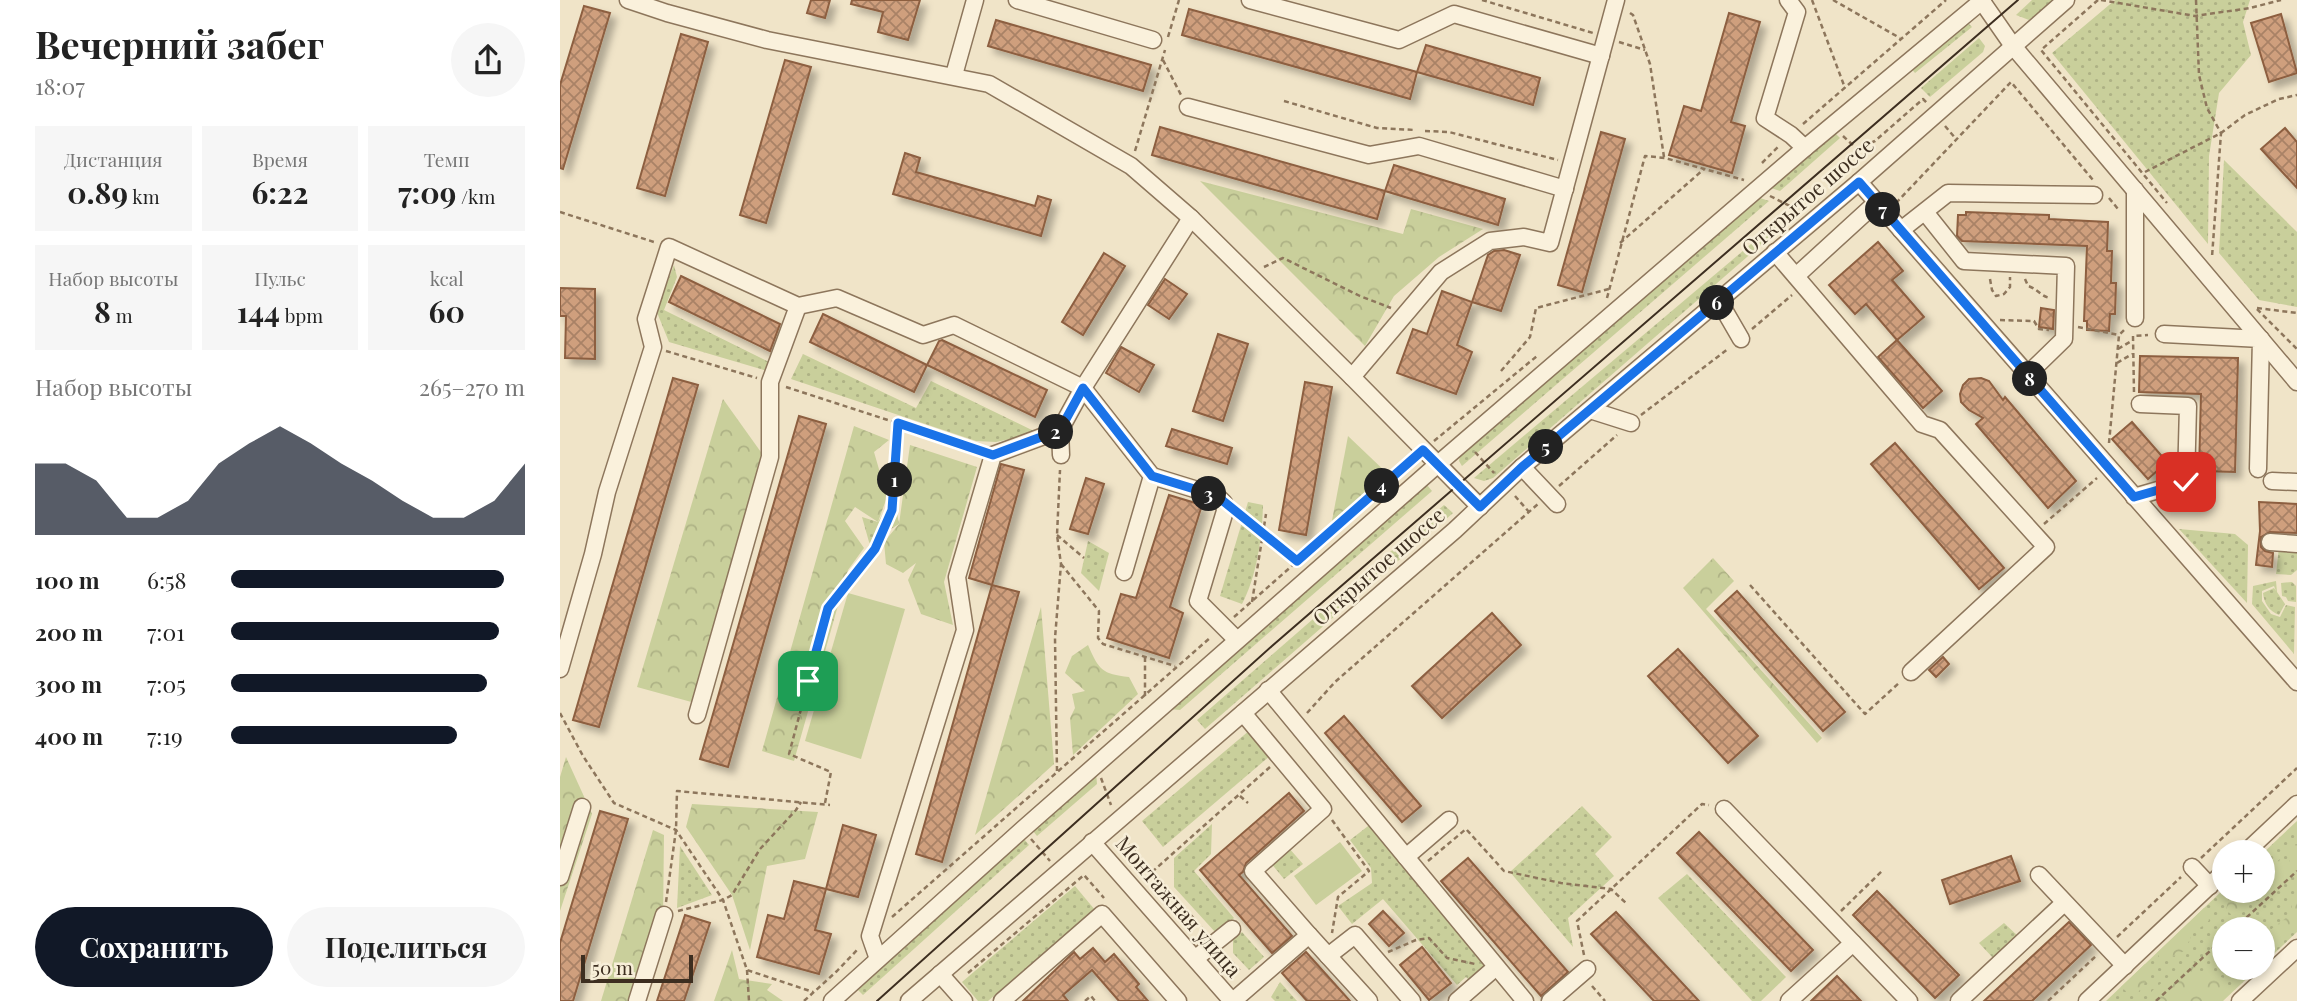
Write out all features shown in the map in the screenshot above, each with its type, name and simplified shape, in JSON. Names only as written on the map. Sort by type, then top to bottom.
[{"type":"street","points":[[628,0],[767,40],[989,83],[1131,166],[1191,218],[1249,274],[1480,507]]},
{"type":"street","points":[[954,75],[975,0]]},
{"type":"street","points":[[1017,0],[1153,40]]},
{"type":"street","points":[[1250,0],[1399,40],[1454,14],[1601,56]]},
{"type":"street","points":[[1788,0],[1797,12],[1765,118],[1805,148]]},
{"type":"street","points":[[832,1001],[1751,185],[1805,148],[1982,0],[2013,46],[2297,382]]},
{"type":"street","name":"Открытое шоссе","points":[[909,1001],[946,980],[1092,842],[1480,507],[1522,467],[1859,182],[2066,0]]},
{"type":"street","points":[[1352,377],[1441,272],[1490,241],[1524,237],[1550,243],[1616,1]]},
{"type":"street","points":[[1188,107],[1369,155],[1419,146],[1565,189]]},
{"type":"street","points":[[1859,182],[1884,205],[1901,230],[2297,682]]},
{"type":"street","points":[[1901,230],[1948,193],[2095,190]]},
{"type":"street","points":[[2135,190],[2135,318]]},
{"type":"street","points":[[1796,276],[1884,205]]},
{"type":"street","points":[[1924,212],[1964,261],[2066,266],[2064,339],[2027,374]]},
{"type":"street","points":[[1061,455],[1060,430],[1083,388],[1191,218]]},
{"type":"street","points":[[560,669],[593,554],[607,492],[653,347],[646,319],[669,247],[799,306],[837,298],[923,335],[954,325],[1083,388],[1152,476],[1217,496],[1224,503],[1225,511],[1198,601],[1237,640]]},
{"type":"street","points":[[1775,252],[1922,424],[1940,430],[2046,547],[1911,672]]},
{"type":"street","points":[[1719,300],[1741,339]]},
{"type":"street","points":[[697,715],[769,457],[770,382],[799,306]]},
{"type":"street","points":[[2164,334],[2261,339]]},
{"type":"street","points":[[2258,469],[2261,339]]},
{"type":"street","points":[[2134,497],[2186,482],[2188,406],[2140,404]]},
{"type":"street","points":[[1590,410],[1631,423]]},
{"type":"street","points":[[878,959],[870,936],[965,630],[957,577],[993,455],[1060,430]]},
{"type":"street","points":[[1522,467],[1553,499]]},
{"type":"street","points":[[1124,572],[1152,476]]},
{"type":"street","points":[[2272,481],[2297,482]]},
{"type":"street","points":[[2270,542],[2297,544]]},
{"type":"street","points":[[1268,690],[1525,1001]]},
{"type":"street","points":[[1243,713],[1323,809],[1253,871],[1369,1001]]},
{"type":"street","points":[[2259,840],[2297,804]]},
{"type":"street","points":[[560,877],[582,807]]},
{"type":"street","points":[[1724,809],[1909,1001]]},
{"type":"street","points":[[1406,857],[1449,820]]},
{"type":"street","name":"Монтажная улица","points":[[1092,842],[1233,1001]]},
{"type":"street","points":[[2087,1001],[2210,886],[2192,867]]},
{"type":"street","points":[[2039,875],[2125,966]]},
{"type":"street","points":[[1959,1001],[2064,903]]},
{"type":"street","points":[[1002,1001],[1101,914],[1178,1001]]},
{"type":"street","points":[[637,1001],[664,915]]},
{"type":"street","points":[[1196,958],[1232,929]]},
{"type":"street","points":[[1233,1001],[1309,935]]},
{"type":"street","points":[[1328,956],[1354,935],[1412,1001]]},
{"type":"street","points":[[1789,1001],[1853,943]]},
{"type":"street","points":[[2240,1001],[2297,948]]},
{"type":"street","points":[[1457,1001],[1496,968]]},
{"type":"street","points":[[1550,1001],[1589,977]]},
{"type":"street","points":[[946,980],[964,1001]]},
{"type":"path","points":[[1131,166],[1179,0]]},
{"type":"path","points":[[1482,0],[1645,50]]},
{"type":"path","points":[[1812,0],[1845,88]]},
{"type":"path","points":[[1833,0],[1901,39]]},
{"type":"path","points":[[1754,171],[1791,135],[1946,0]]},
{"type":"path","points":[[2169,205],[2041,50],[2099,0],[2195,16],[2250,8],[2281,0]]},
{"type":"path","points":[[2196,0],[2199,75],[2207,108],[2221,133],[2212,257],[2203,247]]},
{"type":"path","points":[[1616,1],[1633,15],[1650,64],[1662,154],[1665,159]]},
{"type":"path","points":[[1153,40],[1188,107]]},
{"type":"path","points":[[1884,205],[1956,139],[2011,82],[2095,190],[2105,194],[2135,228]]},
{"type":"path","points":[[2144,173],[2221,133],[2245,115],[2279,99],[2297,95]]},
{"type":"path","points":[[1840,134],[1857,149],[1875,141],[1923,99],[1929,106]]},
{"type":"path","points":[[1943,124],[1956,139]]},
{"type":"path","points":[[1615,292],[1606,300],[1645,156],[1704,169],[1751,185],[1802,212]]},
{"type":"path","points":[[1620,243],[1704,169]]},
{"type":"path","points":[[1735,189],[1751,185]]},
{"type":"path","points":[[560,212],[669,247]]},
{"type":"path","points":[[1249,274],[1283,258],[1360,296],[1407,315]]},
{"type":"path","points":[[2019,264],[2028,286],[2043,297],[2065,300]]},
{"type":"path","points":[[2000,277],[2010,277],[2010,287],[2004,294],[1996,296],[1990,278],[2000,277]]},
{"type":"path","points":[[1501,371],[1530,337],[1536,309],[1609,289]]},
{"type":"path","points":[[2297,313],[2257,309],[2297,349]]},
{"type":"path","points":[[2094,452],[2110,443],[2119,335],[2135,318]]},
{"type":"path","points":[[1998,320],[2034,321],[2039,329],[2052,331],[2064,324],[2119,335]]},
{"type":"path","points":[[2118,349],[2133,339],[2133,336],[2164,334]]},
{"type":"path","points":[[1298,725],[1335,682],[1529,512],[1553,499],[1631,423],[1741,339]]},
{"type":"path","points":[[2133,339],[2135,403],[2140,404]]},
{"type":"path","points":[[653,347],[993,455]]},
{"type":"path","points":[[890,918],[1423,450],[1544,351]]},
{"type":"path","points":[[2117,363],[2134,353]]},
{"type":"path","points":[[824,804],[831,772],[789,754],[828,608],[875,549],[892,510],[898,423]]},
{"type":"path","points":[[1451,427],[1529,512]]},
{"type":"path","points":[[1057,773],[1055,638],[1061,564],[1058,536],[1061,455]]},
{"type":"path","points":[[2033,533],[2102,474]]},
{"type":"path","points":[[1224,503],[1297,561]]},
{"type":"path","points":[[1252,602],[1266,514]]},
{"type":"path","points":[[1058,536],[1084,558]]},
{"type":"path","points":[[1061,564],[1099,611],[1098,638],[1103,644],[1177,667]]},
{"type":"path","points":[[1750,585],[1865,714],[1911,672]]},
{"type":"path","points":[[1145,657],[1145,696]]},
{"type":"path","points":[[560,713],[583,756],[614,803],[676,830],[723,900],[747,970],[749,1001]]},
{"type":"path","points":[[1152,872],[1280,758]]},
{"type":"path","points":[[2048,1001],[2297,768]]},
{"type":"path","points":[[1108,770],[1100,777],[1112,808]]},
{"type":"path","points":[[801,802],[760,849],[732,895],[723,900],[664,915],[676,830],[677,791],[830,804]]},
{"type":"path","points":[[1239,794],[1248,803]]},
{"type":"path","points":[[1605,1001],[1589,977],[1577,921],[1702,804],[1724,809]]},
{"type":"path","points":[[1323,809],[1368,871],[1338,897],[1328,956]]},
{"type":"path","points":[[1417,871],[1466,829],[1504,871],[1561,883],[1611,889],[1627,904]]},
{"type":"path","points":[[1121,836],[1252,985]]},
{"type":"path","points":[[1830,920],[1882,871]]},
{"type":"path","points":[[2247,917],[2297,871]]},
{"type":"path","points":[[946,980],[1084,875]]},
{"type":"path","points":[[804,1001],[870,936]]},
{"type":"path","points":[[1374,958],[1416,940],[1429,938],[1447,958],[1496,968]]},
{"type":"path","points":[[2156,1001],[2212,949]]},
{"type":"path","points":[[747,970],[813,992]]},
{"type":"path","points":[[1085,1001],[1091,996],[1095,1001]]},
{"type":"green space","points":[[2032,0],[2054,0],[2029,20],[2016,15]]},
{"type":"green space","points":[[2115,0],[2250,0],[2243,22],[2251,55],[2219,93],[2209,156],[2208,244],[2052,53]]},
{"type":"green space","points":[[1968,23],[1972,27],[1915,73],[1910,67]]},
{"type":"green space","points":[[1979,38],[1985,46],[1983,52],[1930,97],[1921,88]]},
{"type":"green space","points":[[1835,133],[1840,138],[1780,191],[1771,188]]},
{"type":"green space","points":[[2224,160],[2297,232],[2297,307],[2259,300],[2219,253]]},
{"type":"green space","points":[[1200,181],[1403,234],[1411,209],[1483,229],[1439,257],[1394,296],[1365,346]]},
{"type":"green space","points":[[1760,198],[1769,201],[1462,466],[1460,456]]},
{"type":"green space","points":[[1789,212],[1793,217],[1493,478],[1484,481],[1474,478]]},
{"type":"green space","points":[[674,265],[677,277],[664,310],[775,365],[774,373],[669,342],[656,310]]},
{"type":"green space","points":[[803,354],[916,408],[931,381],[1038,433],[996,442],[976,441],[791,379]]},
{"type":"green space","points":[[723,399],[763,455],[695,703],[637,687]]},
{"type":"green space","points":[[854,426],[889,440],[874,452],[887,497],[878,522],[855,507],[845,521],[864,548],[848,570],[794,761],[762,751]]},
{"type":"green space","points":[[1348,436],[1390,476],[1331,526]]},
{"type":"green space","points":[[910,445],[977,467],[944,582],[953,625],[921,614],[908,580],[916,563],[903,573],[886,564],[884,542],[899,524]]},
{"type":"green space","points":[[1427,485],[1432,491],[1180,710],[1168,709]]},
{"type":"green space","points":[[894,496],[899,524],[880,536],[879,555],[869,542],[862,517],[878,522]]},
{"type":"green space","points":[[1248,502],[1263,505],[1255,569],[1242,604],[1220,596]]},
{"type":"green space","points":[[1444,505],[1453,513],[1205,729],[1197,720]]},
{"type":"green space","points":[[2179,529],[2235,534],[2248,545],[2247,603]]},
{"type":"green space","points":[[1088,541],[1109,553],[1099,591],[1081,573]]},
{"type":"green space","points":[[2279,547],[2297,549],[2297,570],[2291,575],[2276,574]]},
{"type":"green space","points":[[1713,558],[1734,581],[1706,609],[1822,738],[1817,743],[1683,588]]},
{"type":"green space","points":[[2276,581],[2277,592],[2285,604],[2279,615],[2270,609],[2263,593],[2274,588],[2276,591],[2274,586],[2262,591],[2262,601],[2271,614],[2280,617],[2286,605],[2295,607],[2294,654],[2252,604],[2253,586]]},
{"type":"green space","points":[[2292,582],[2296,586],[2296,602],[2288,601],[2282,596],[2281,583]]},
{"type":"green space","points":[[848,593],[905,609],[861,759],[805,741]]},
{"type":"green space","points":[[1041,607],[1054,764],[975,835]]},
{"type":"green space","points":[[1088,645],[1103,669],[1129,677],[1138,694],[1073,755],[1070,718],[1075,708],[1072,694],[1085,691],[1065,673],[1072,656]]},
{"type":"green space","points":[[1250,730],[1271,755],[1163,847],[1142,821]]},
{"type":"green space","points":[[566,757],[592,814],[560,911],[560,777]]},
{"type":"green space","points":[[1096,773],[1097,784],[1037,836],[1033,831]]},
{"type":"green space","points":[[692,804],[818,812],[805,859],[767,866],[750,950],[732,895],[686,827]]},
{"type":"green space","points":[[1582,806],[1612,837],[1595,854],[1614,876],[1568,918],[1573,947],[1510,872]]},
{"type":"green space","points":[[2297,821],[2297,932],[2275,953],[2275,917],[2212,917],[2212,980],[2245,980],[2223,1001],[2106,1001],[2212,900],[2212,903],[2275,903],[2275,842]]},
{"type":"green space","points":[[1372,823],[1491,967],[1472,983],[1466,977],[1457,985],[1383,899],[1352,924],[1338,906],[1372,883],[1371,868],[1350,840]]},
{"type":"green space","points":[[1212,824],[1211,854],[1194,871],[1234,918],[1216,933],[1174,887],[1174,858]]},
{"type":"green space","points":[[653,830],[664,835],[663,919],[636,1001],[601,1001]]},
{"type":"green space","points":[[1024,839],[1029,845],[863,995],[858,990]]},
{"type":"green space","points":[[1340,842],[1362,871],[1316,905],[1294,876]]},
{"type":"green space","points":[[2293,844],[2297,844],[2297,869],[2275,890],[2275,863],[2280,859],[2287,865],[2291,858],[2288,852]]},
{"type":"green space","points":[[680,846],[712,895],[677,908]]},
{"type":"green space","points":[[1288,847],[1303,864],[1284,879],[1270,862]]},
{"type":"green space","points":[[1687,874],[1786,977],[1761,1001],[1752,1001],[1658,898]]},
{"type":"green space","points":[[1075,886],[1095,910],[988,1001],[978,1001],[962,982]]},
{"type":"green space","points":[[2297,898],[2297,926],[2275,941],[2275,926],[2292,913],[2291,899]]},
{"type":"green space","points":[[2228,903],[2245,903],[2243,912],[2232,915],[2226,910]]},
{"type":"green space","points":[[2204,908],[2209,921],[2197,930],[2190,928],[2188,933],[2191,937],[2184,951],[2162,962],[2157,953]]},
{"type":"green space","points":[[2004,923],[2019,937],[1994,959],[1979,943]]},
{"type":"green space","points":[[1242,932],[1264,957],[1249,970],[1233,953],[1233,940]]},
{"type":"green space","points":[[732,950],[739,979],[772,984],[767,990],[783,1001],[714,1001]]},
{"type":"green space","points":[[2192,957],[2198,975],[2211,974],[2212,980],[2224,980],[2227,993],[2218,1001],[2151,1001],[2152,991]]},
{"type":"green space","points":[[2145,964],[2153,969],[2148,979],[2138,993],[2127,992],[2121,987]]},
{"type":"green space","points":[[1280,982],[1297,1001],[1275,1001],[1271,997]]},
{"type":"building","points":[[811,0],[830,0],[825,18],[807,13]]},
{"type":"building","points":[[852,0],[920,0],[908,40],[878,32],[883,12],[851,4]]},
{"type":"building","points":[[584,6],[610,13],[563,169],[560,168],[560,85]]},
{"type":"building","points":[[1189,9],[1417,72],[1410,99],[1182,35]]},
{"type":"building","points":[[1729,13],[1760,22],[1731,122],[1745,126],[1732,173],[1669,155],[1684,106],[1701,111]]},
{"type":"building","points":[[2281,14],[2297,73],[2269,82],[2251,23]]},
{"type":"building","points":[[996,20],[1151,65],[1143,91],[988,46]]},
{"type":"building","points":[[681,34],[708,42],[665,196],[637,188]]},
{"type":"building","points":[[1426,45],[1540,78],[1533,105],[1417,72]]},
{"type":"building","points":[[785,60],[811,67],[766,223],[740,215]]},
{"type":"building","points":[[1160,127],[1385,191],[1377,219],[1152,155]]},
{"type":"building","points":[[2285,128],[2297,142],[2297,188],[2261,149]]},
{"type":"building","points":[[1601,132],[1625,139],[1582,292],[1558,285]]},
{"type":"building","points":[[905,153],[920,158],[916,172],[1035,206],[1038,196],[1051,200],[1041,236],[893,194]]},
{"type":"building","points":[[1394,165],[1505,199],[1498,225],[1385,191]]},
{"type":"building","points":[[1966,212],[2049,215],[2049,219],[2108,222],[2107,251],[2112,251],[2111,283],[2116,283],[2115,314],[2110,314],[2109,331],[2087,330],[2087,321],[2084,321],[2087,246],[1962,241],[1957,236],[1958,215],[1966,215]]},
{"type":"building","points":[[1878,242],[1903,271],[1892,280],[1924,317],[1897,340],[1866,304],[1855,314],[1829,285]]},
{"type":"building","points":[[1504,250],[1520,255],[1501,311],[1472,302],[1488,255]]},
{"type":"building","points":[[1104,253],[1125,266],[1083,335],[1062,322]]},
{"type":"building","points":[[681,276],[780,324],[770,351],[669,302]]},
{"type":"building","points":[[1165,279],[1187,294],[1169,319],[1148,305]]},
{"type":"building","points":[[560,288],[595,289],[595,359],[565,358],[566,316],[560,316]]},
{"type":"building","points":[[1442,291],[1472,302],[1457,345],[1472,352],[1456,394],[1397,373],[1413,329],[1427,334]]},
{"type":"building","points":[[2041,308],[2054,310],[2053,329],[2039,327]]},
{"type":"building","points":[[823,314],[927,365],[914,392],[810,342]]},
{"type":"building","points":[[1218,334],[1248,344],[1223,421],[1193,411]]},
{"type":"building","points":[[942,340],[1047,390],[1035,417],[927,365]]},
{"type":"building","points":[[1897,340],[1942,391],[1923,408],[1878,357]]},
{"type":"building","points":[[1121,347],[1154,365],[1139,392],[1106,373]]},
{"type":"building","points":[[2140,356],[2238,358],[2235,472],[2199,471],[2201,394],[2139,392]]},
{"type":"building","points":[[673,378],[698,385],[599,727],[573,720]]},
{"type":"building","points":[[1981,378],[1989,381],[2003,400],[2005,397],[2076,481],[2048,508],[1976,424],[1983,418],[1961,402],[1963,385],[1969,379]]},
{"type":"building","points":[[1305,382],[1332,387],[1306,535],[1279,530]]},
{"type":"building","points":[[799,416],[826,424],[728,767],[700,759]]},
{"type":"building","points":[[2132,422],[2167,462],[2148,479],[2112,439]]},
{"type":"building","points":[[1172,429],[1232,448],[1227,464],[1166,446]]},
{"type":"building","points":[[1895,443],[2004,568],[1979,589],[1871,464]]},
{"type":"building","points":[[1001,464],[1024,470],[992,585],[969,578]]},
{"type":"building","points":[[1086,478],[1104,484],[1088,534],[1070,529]]},
{"type":"building","points":[[1169,495],[1202,505],[1170,607],[1183,613],[1169,658],[1107,638],[1121,594],[1136,598]]},
{"type":"building","points":[[2259,502],[2297,504],[2297,533],[2270,532],[2261,537],[2261,547],[2273,553],[2272,567],[2256,565],[2260,531]]},
{"type":"building","points":[[992,585],[1019,592],[942,862],[916,854]]},
{"type":"building","points":[[1737,591],[1845,712],[1823,731],[1715,611]]},
{"type":"building","points":[[1492,613],[1521,645],[1442,718],[1412,686]]},
{"type":"building","points":[[1678,649],[1758,736],[1728,763],[1648,676]]},
{"type":"building","points":[[1943,657],[1949,664],[1936,677],[1929,670]]},
{"type":"building","points":[[1344,716],[1421,806],[1402,822],[1325,733]]},
{"type":"building","points":[[1289,793],[1304,811],[1246,863],[1239,875],[1292,936],[1272,953],[1200,870]]},
{"type":"building","points":[[600,811],[628,819],[573,1001],[560,1001],[560,943]]},
{"type":"building","points":[[843,825],[876,835],[858,897],[826,889]]},
{"type":"building","points":[[1699,832],[1813,950],[1791,971],[1677,853]]},
{"type":"building","points":[[2011,856],[2020,881],[1950,904],[1942,880]]},
{"type":"building","points":[[1468,858],[1568,972],[1541,996],[1441,881]]},
{"type":"building","points":[[794,881],[826,889],[815,930],[831,934],[819,974],[757,957],[768,915],[784,919]]},
{"type":"building","points":[[1877,891],[1959,975],[1935,998],[1853,915]]},
{"type":"building","points":[[1383,911],[1404,933],[1389,946],[1369,924]]},
{"type":"building","points":[[1616,912],[1699,1001],[1654,1001],[1591,934]]},
{"type":"building","points":[[685,915],[710,923],[684,1001],[657,1001]]},
{"type":"building","points":[[2069,922],[2091,945],[2032,1001],[1984,1001]]},
{"type":"building","points":[[1422,947],[1451,983],[1429,1000],[1400,965]]},
{"type":"building","points":[[1093,948],[1105,962],[1114,954],[1139,984],[1136,987],[1148,1001],[1119,1001],[1092,970],[1063,995],[1068,1001],[1023,1001],[1074,952],[1080,959]]},
{"type":"building","points":[[1306,952],[1350,1001],[1307,1001],[1282,973]]},
{"type":"building","points":[[1837,976],[1861,1001],[1811,1001]]},
{"type":"tram line","points":[[877,1001],[1272,646],[2018,0]]},
{"type":"route","points":[[808,681],[828,608],[875,549],[892,510],[898,423],[993,455],[1060,430],[1083,388],[1152,476],[1217,496],[1297,561],[1423,450],[1480,507],[1522,467],[1859,182],[2134,497],[2186,482]]}]
